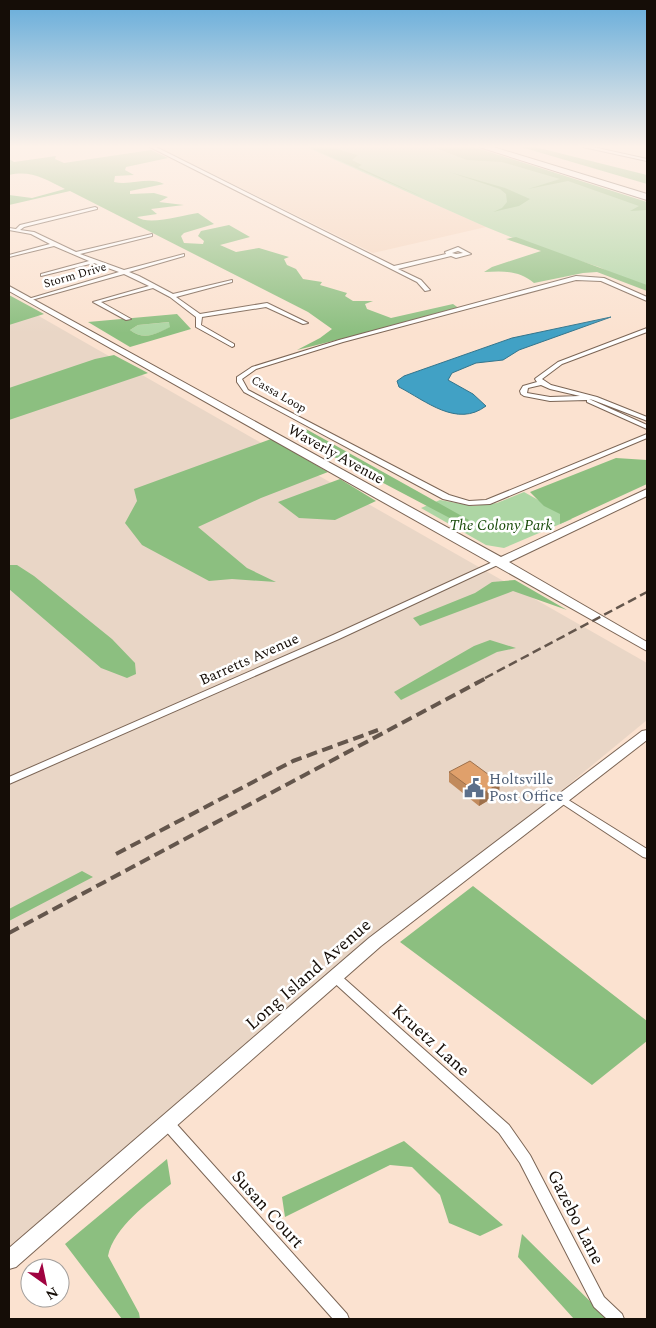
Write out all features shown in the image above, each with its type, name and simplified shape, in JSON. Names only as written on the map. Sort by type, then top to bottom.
[{"type":"street","name":"Storm Drive","points":[[18,229],[22,226],[91,209]]},
{"type":"street","points":[[276,209],[419,281],[427,290]]},
{"type":"street","name":"Storm Drive","points":[[9,229],[18,229],[32,233],[75,254],[127,272],[154,286],[172,296],[199,316],[198,326],[232,345]]},
{"type":"street","name":"Storm Drive","points":[[75,254],[150,235]]},
{"type":"street","points":[[9,256],[56,244]]},
{"type":"street","name":"Storm Drive","points":[[30,300],[182,255]]},
{"type":"street","points":[[394,268],[450,255]]},
{"type":"street","name":"Storm Drive","points":[[43,275],[94,261]]},
{"type":"street","name":"Cassa Loop","points":[[647,299],[602,280],[576,278],[467,309],[341,341],[254,368],[240,378],[240,382],[246,391],[446,497],[469,503],[488,502],[647,436]]},
{"type":"street","points":[[172,296],[230,281]]},
{"type":"street","points":[[128,319],[96,302],[154,286]]},
{"type":"street","name":"Waverly Avenue","points":[[9,288],[500,562],[647,647]]},
{"type":"street","points":[[199,316],[267,305],[305,323]]},
{"type":"street","points":[[540,383],[538,379],[560,363],[647,330]]},
{"type":"street","points":[[592,396],[584,399],[550,399],[524,394],[522,391],[525,387],[540,383],[552,388],[592,396],[647,419]]},
{"type":"street","points":[[584,399],[647,427]]},
{"type":"street","points":[[500,562],[647,492]]},
{"type":"street","name":"Barretts Avenue","points":[[9,781],[336,637],[500,562]]},
{"type":"street","name":"Long Island Avenue","points":[[9,1260],[334,976],[408,916],[647,734]]},
{"type":"street","points":[[562,798],[647,854]]},
{"type":"street","name":"Kruetz Lane","points":[[334,976],[504,1129]]},
{"type":"street","name":"Susan Court","points":[[167,1123],[342,1319]]},
{"type":"street","name":"Gazebo Lane","points":[[504,1129],[525,1160],[599,1302],[617,1319]]},
{"type":"shaded area","points":[[283,209],[445,209],[486,227],[373,253]]},
{"type":"shaded area","points":[[9,299],[647,663],[647,720],[9,1246]]},
{"type":"green space","points":[[105,209],[151,209],[157,214],[137,217],[149,220],[198,213],[214,224],[184,233],[181,236],[184,243],[203,244],[204,241],[198,236],[201,231],[229,225],[250,237],[220,245],[236,252],[259,248],[289,257],[284,259],[287,265],[296,269],[303,279],[322,282],[320,285],[347,293],[345,296],[353,301],[373,301],[365,304],[367,309],[391,318],[453,304],[460,309],[297,350],[320,338],[332,329],[308,312]]},
{"type":"green space","points":[[445,209],[647,209],[647,286],[642,288],[599,267],[530,245]]},
{"type":"green space","points":[[634,209],[647,209],[647,210],[630,211]]},
{"type":"green space","points":[[516,237],[647,285],[647,291],[597,272],[534,283],[517,274],[484,272],[492,267],[541,251],[506,239]]},
{"type":"green space","points":[[9,295],[44,314],[9,325]]},
{"type":"green space","points":[[177,314],[191,329],[130,347],[88,322]],"holes":[[[169,322],[170,327],[155,334],[145,336],[130,330],[138,325]]]},
{"type":"green space","points":[[170,322],[171,327],[145,336],[130,330],[138,325]]},
{"type":"green space","points":[[114,355],[148,373],[9,420],[9,388],[95,359]]},
{"type":"green space","points":[[306,429],[469,520],[463,525],[294,436],[294,430]]},
{"type":"green space","points":[[271,439],[328,472],[261,498],[198,527],[247,568],[276,582],[232,579],[209,581],[142,545],[125,523],[137,501],[134,489]]},
{"type":"green space","points":[[616,458],[647,460],[647,484],[560,524],[560,514],[544,506],[530,492]]},
{"type":"green space","points":[[340,479],[376,501],[335,520],[299,518],[278,502]]},
{"type":"green space","name":"The Colony Park","points":[[524,492],[572,519],[504,548],[486,545],[421,508],[440,500],[473,506],[497,503]]},
{"type":"green space","points":[[9,565],[17,565],[34,576],[112,639],[135,663],[136,674],[127,678],[101,668],[9,589]]},
{"type":"green space","points":[[515,580],[567,610],[513,591],[420,626],[413,618],[475,593],[492,582]]},
{"type":"green space","points":[[490,640],[516,648],[497,652],[401,700],[394,692],[474,646]]},
{"type":"green space","points":[[82,871],[93,877],[9,921],[9,909]]},
{"type":"green space","points":[[473,886],[647,1021],[647,1041],[592,1085],[400,942]]},
{"type":"green space","points":[[404,1141],[503,1225],[480,1236],[449,1223],[440,1195],[412,1167],[390,1165],[285,1217],[282,1197]]},
{"type":"green space","points":[[167,1159],[171,1184],[133,1216],[111,1245],[108,1256],[139,1313],[140,1319],[122,1319],[65,1244]]},
{"type":"green space","points":[[522,1234],[608,1319],[574,1319],[518,1257]]},
{"type":"water","points":[[611,317],[519,350],[503,360],[476,363],[452,373],[448,380],[473,394],[486,406],[475,412],[464,414],[442,410],[399,387],[397,381],[404,376],[512,338]]},
{"type":"building","points":[[470,761],[500,783],[480,795],[449,772]]},
{"type":"railway","points":[[485,678],[647,592]]},
{"type":"railway","points":[[9,933],[488,677]]},
{"type":"railway","points":[[116,854],[293,761],[378,730]]},
{"type":"place","name":"Holtsville Post Office","points":[[474,788]]}]
